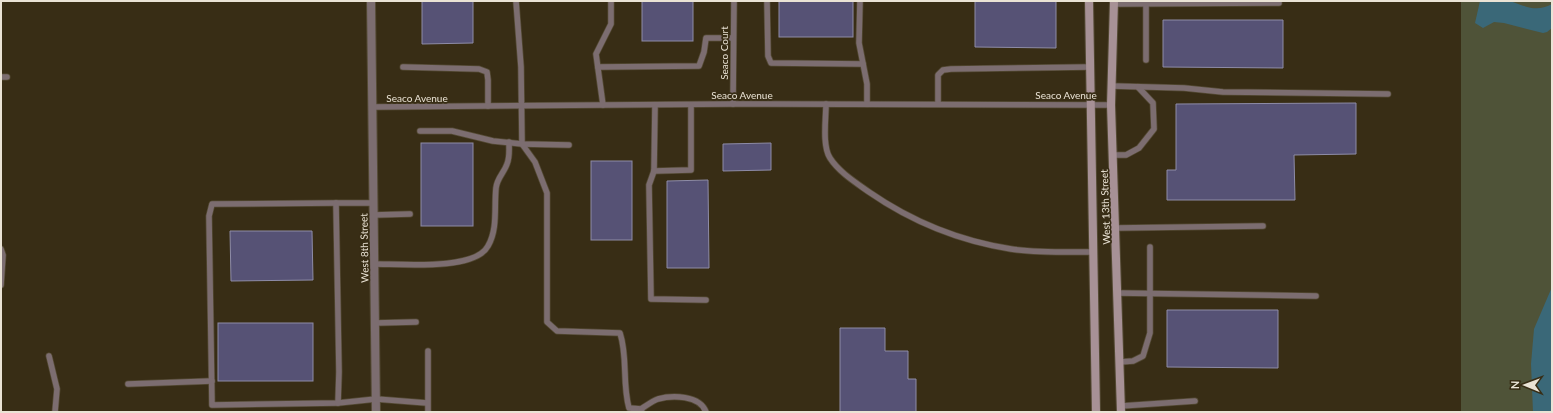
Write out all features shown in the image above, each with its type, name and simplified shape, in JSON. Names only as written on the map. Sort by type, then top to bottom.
[{"type":"main road","name":"West 13th Street","points":[[1089,1],[1096,412]]},
{"type":"main road","name":"West 13th Street","points":[[1114,3],[1111,105],[1121,409]]},
{"type":"street","name":"West 8th Street","points":[[371,1],[376,412]]},
{"type":"lane","points":[[516,1],[522,106],[522,144],[535,162],[547,194],[547,322],[557,331],[620,334],[624,344],[626,396],[629,408],[642,411],[657,400],[677,396],[696,401],[706,412]]},
{"type":"lane","points":[[603,105],[596,54],[611,24],[611,1]]},
{"type":"lane","name":"Seaco Court","points":[[733,104],[734,1]]},
{"type":"lane","points":[[767,1],[768,56],[771,63],[863,64]]},
{"type":"lane","points":[[860,1],[859,43],[867,84],[867,104]]},
{"type":"lane","points":[[1114,3],[1279,3]]},
{"type":"lane","points":[[1146,4],[1146,60]]},
{"type":"lane","points":[[598,67],[699,66],[704,52],[706,38],[733,38]]},
{"type":"lane","points":[[403,67],[479,69],[486,72],[488,80],[488,106]]},
{"type":"lane","points":[[938,104],[938,75],[943,70],[963,68],[1090,67]]},
{"type":"lane","points":[[1112,86],[1138,86],[1223,92],[1388,94]]},
{"type":"lane","points":[[1113,156],[1126,155],[1139,148],[1154,129],[1153,102],[1138,86]]},
{"type":"lane","name":"Seaco Avenue","points":[[372,107],[733,104],[1111,105]]},
{"type":"lane","points":[[826,104],[825,139],[829,158],[849,178],[894,210],[934,227],[975,241],[1012,249],[1093,252]]},
{"type":"lane","points":[[655,105],[654,171],[649,185],[650,299],[706,300]]},
{"type":"lane","points":[[654,171],[691,170],[691,105]]},
{"type":"lane","points":[[420,131],[452,131],[522,144],[569,145]]},
{"type":"lane","points":[[374,264],[458,262],[467,260],[484,252],[488,247],[493,231],[497,183],[507,165],[509,142]]},
{"type":"lane","points":[[336,203],[339,372],[338,403]]},
{"type":"lane","points":[[373,203],[212,204],[209,216],[212,405],[338,403],[376,399],[428,403]]},
{"type":"lane","points":[[373,215],[410,214]]},
{"type":"lane","points":[[1116,228],[1263,226]]},
{"type":"lane","points":[[1120,362],[1133,361],[1143,356],[1150,333],[1150,247]]},
{"type":"lane","points":[[1,249],[3,255],[1,285]]},
{"type":"lane","points":[[1118,293],[1316,296]]},
{"type":"lane","points":[[375,323],[416,322]]},
{"type":"lane","points":[[428,351],[428,412]]},
{"type":"lane","points":[[49,356],[57,389],[55,412]]},
{"type":"lane","points":[[128,384],[212,381]]},
{"type":"lane","points":[[1121,409],[1195,400]]},
{"type":"green space","points":[[1461,1],[1552,1],[1552,412],[1461,412]]},
{"type":"water","points":[[1480,1],[1510,1],[1531,8],[1541,8],[1552,4],[1552,28],[1543,33],[1504,23],[1494,22],[1483,28],[1475,23]]},
{"type":"water","points":[[1552,287],[1552,412],[1533,412],[1531,364],[1534,329]]},
{"type":"building","points":[[422,1],[473,1],[473,43],[422,44]]},
{"type":"building","points":[[642,1],[693,1],[693,41],[642,41]]},
{"type":"building","points":[[779,1],[853,1],[853,37],[779,37]]},
{"type":"building","points":[[975,1],[1056,1],[1056,48],[975,47]]},
{"type":"building","points":[[1163,20],[1283,20],[1283,68],[1163,67]]},
{"type":"building","points":[[1356,103],[1356,154],[1294,155],[1295,200],[1167,200],[1167,170],[1176,170],[1176,104]]},
{"type":"building","points":[[421,143],[473,143],[473,226],[421,226]]},
{"type":"building","points":[[771,143],[771,170],[723,171],[723,144]]},
{"type":"building","points":[[591,161],[632,161],[632,240],[591,240]]},
{"type":"building","points":[[708,180],[709,268],[667,268],[667,181]]},
{"type":"building","points":[[230,231],[312,231],[313,280],[231,281]]},
{"type":"building","points":[[1167,310],[1278,310],[1278,368],[1167,367]]},
{"type":"building","points":[[218,323],[313,323],[313,381],[218,381]]},
{"type":"building","points":[[840,328],[885,328],[885,351],[908,351],[908,379],[916,379],[916,412],[840,412]]}]
